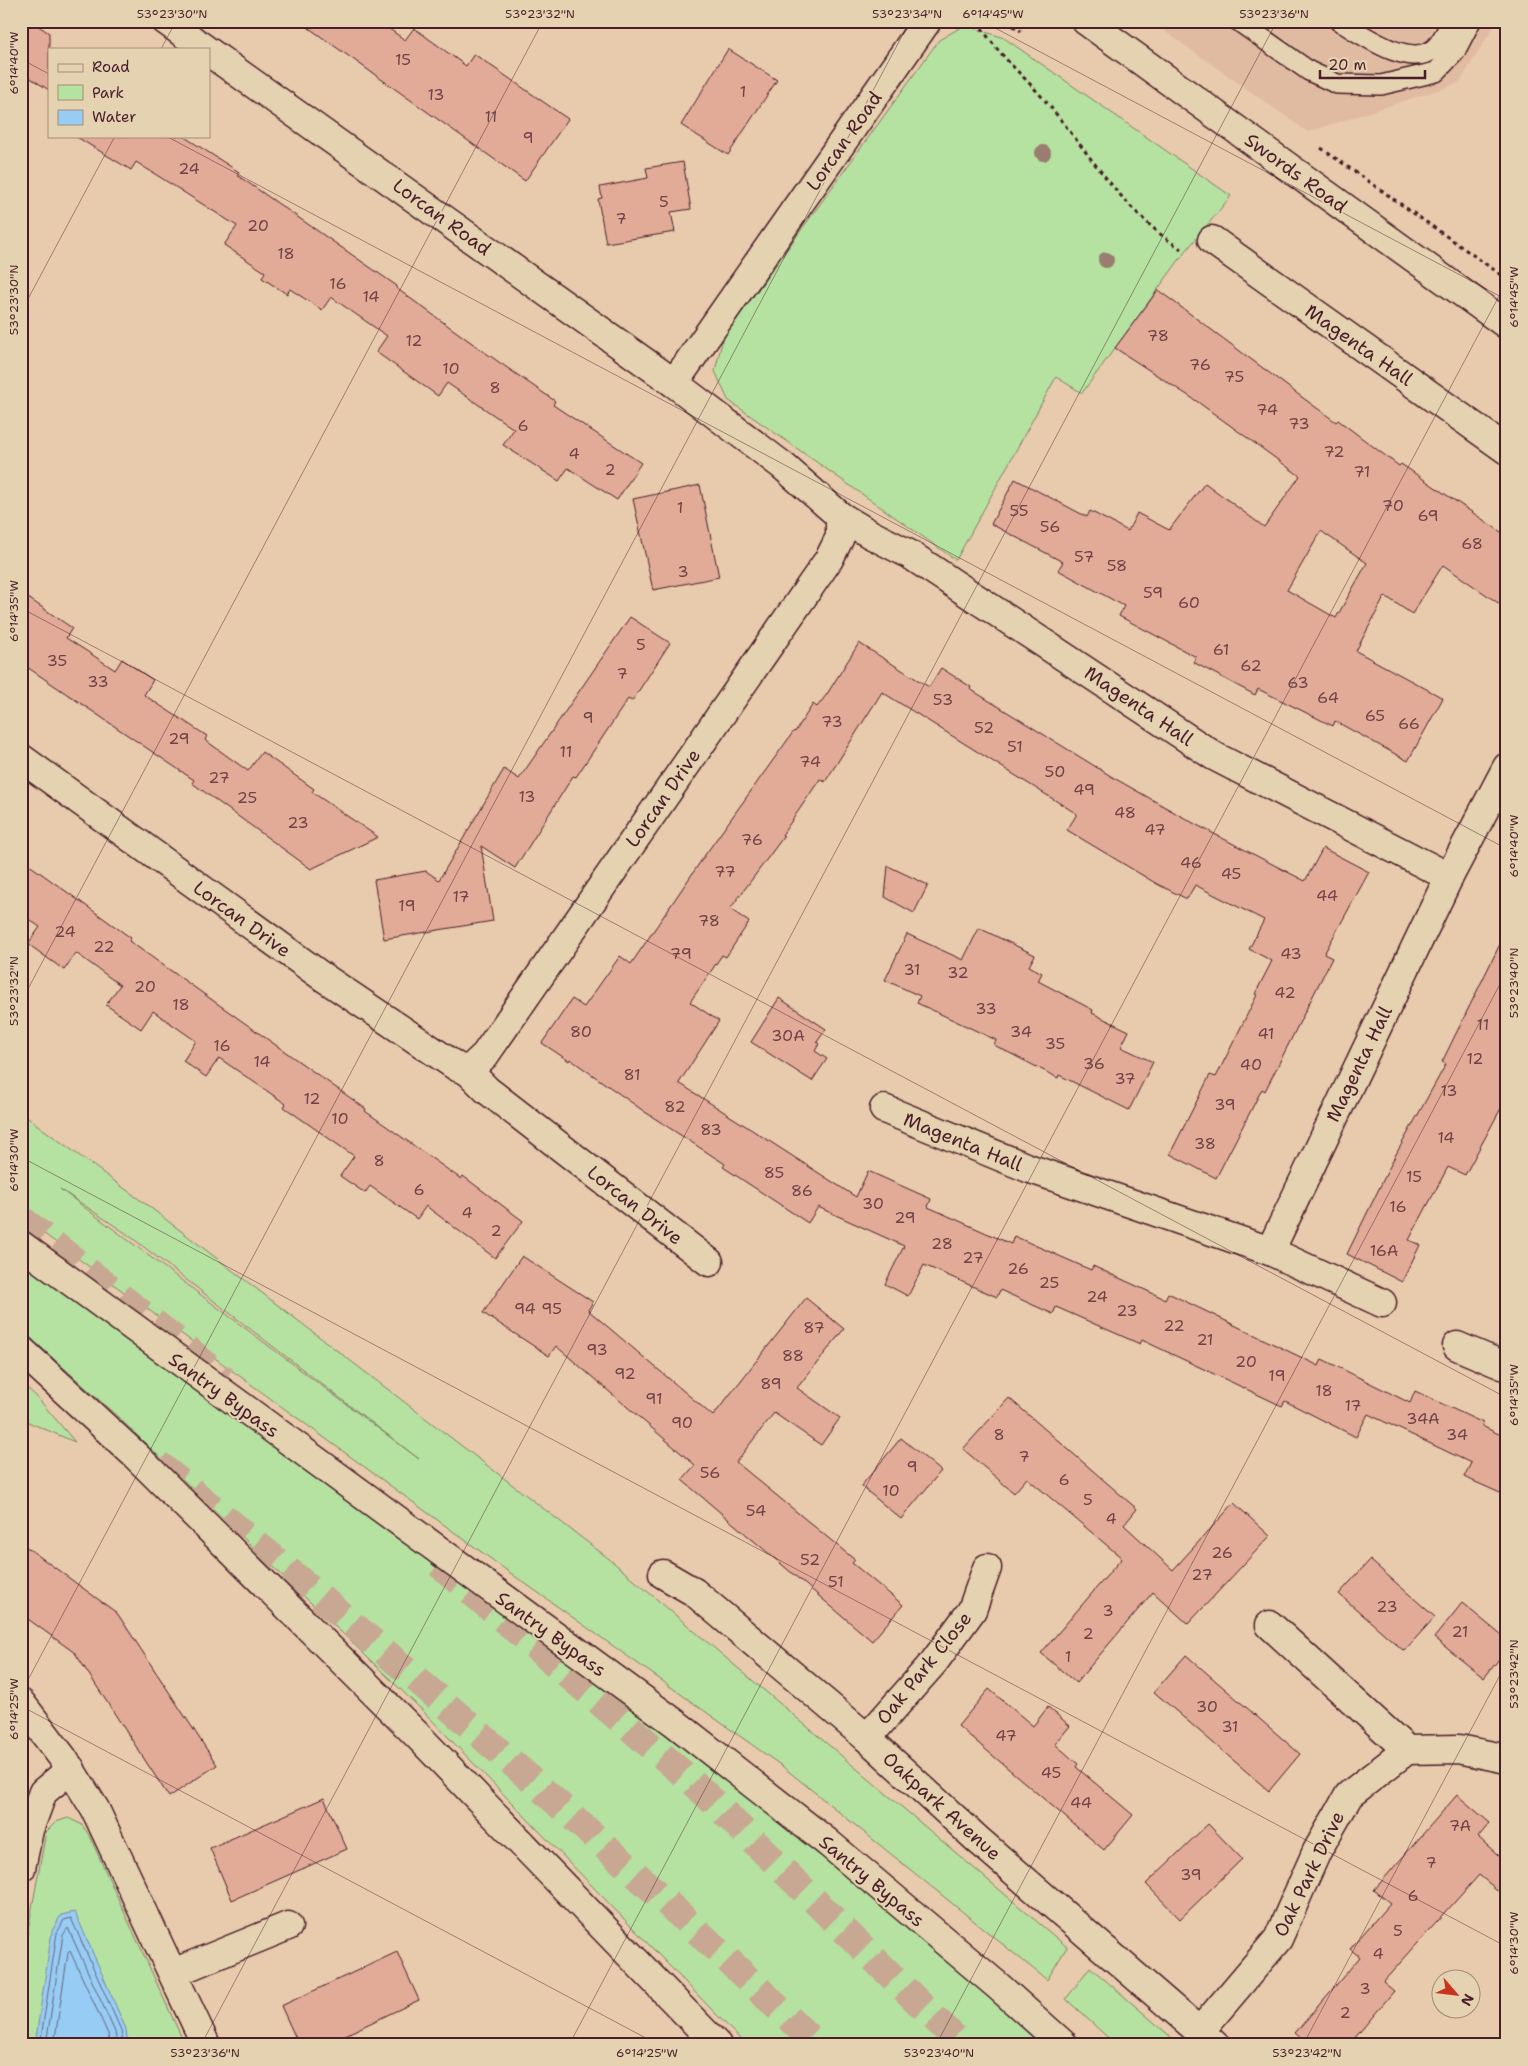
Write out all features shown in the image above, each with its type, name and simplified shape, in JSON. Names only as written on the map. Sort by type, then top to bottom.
[{"type":"street","points":[[166,21],[204,48]]},
{"type":"street","name":"Lorcan Road","points":[[674,383],[927,21]]},
{"type":"street","name":"Swords Road","points":[[1086,21],[1114,32],[1507,325]]},
{"type":"street","name":"Lorcan Road","points":[[210,53],[674,383],[783,466],[840,516]]},
{"type":"street","name":"Magenta Hall","points":[[1212,240],[1507,450]]},
{"type":"street","name":"Magenta Hall","points":[[840,516],[909,554],[1214,756],[1449,877]]},
{"type":"street","name":"Lorcan Drive","points":[[468,1071],[490,1047],[829,559],[840,537],[840,516]]},
{"type":"street","name":"Lorcan Drive","points":[[21,758],[320,975],[456,1067],[468,1071],[487,1090],[709,1262]]},
{"type":"street","name":"Magenta Hall","points":[[1270,1251],[1449,877],[1507,767]]},
{"type":"street","name":"Magenta Hall","points":[[884,1109],[1028,1168],[1270,1251],[1382,1303]]},
{"type":"street","name":"Santry Bypass","points":[[21,1245],[675,1723],[827,1842],[998,1986],[1064,2045]]},
{"type":"street","points":[[1457,1346],[1507,1368]]},
{"type":"street","points":[[21,1350],[134,1454],[419,1737],[717,2045]]},
{"type":"street","name":"Oak Park Close","points":[[867,1738],[934,1662],[972,1610],[987,1568]]},
{"type":"street","name":"Oakpark Avenue","points":[[663,1574],[694,1592],[867,1738],[977,1839],[1208,2038]]},
{"type":"street","points":[[1270,1624],[1408,1750],[1459,1749],[1507,1759]]},
{"type":"street","points":[[21,1703],[71,1770],[95,1809],[206,2045]]},
{"type":"street","name":"Oak Park Drive","points":[[1208,2038],[1278,1939],[1316,1851],[1349,1795],[1408,1750]]},
{"type":"street","points":[[21,1868],[29,1830],[43,1792],[71,1770]]},
{"type":"street","points":[[173,1973],[288,1926]]},
{"type":"lane","points":[[1238,21],[1309,71],[1337,84],[1382,85],[1436,72],[1454,52],[1471,21]]},
{"type":"lane","points":[[1339,21],[1397,53],[1412,55],[1424,54],[1435,48],[1452,21]]},
{"type":"path","points":[[978,21],[987,38],[1042,98],[1139,217],[1189,255],[1212,240]]},
{"type":"path","points":[[1006,21],[1021,31]]},
{"type":"path","points":[[1314,143],[1507,279]]},
{"type":"shaded area","points":[[1153,21],[1497,21],[1459,83],[1308,132]]},
{"type":"green space","points":[[965,25],[1004,38],[1231,196],[1185,252],[1082,393],[1056,377],[956,560],[728,400],[715,371],[723,338],[939,40]]},
{"type":"green space","points":[[21,1113],[147,1205],[608,1558],[1067,1947],[1047,1980],[782,1766],[509,1572],[21,1217]],"holes":[[[60,1189],[127,1234],[419,1459]]]},
{"type":"green space","points":[[21,1263],[668,1734],[790,1828],[1006,2010],[1042,2045],[746,2045],[422,1710],[118,1417],[21,1329]]},
{"type":"green space","points":[[21,1383],[35,1395],[75,1442],[21,1419]]},
{"type":"green space","points":[[68,1818],[81,1824],[89,1835],[185,2045],[21,2045],[21,1968],[46,1832],[56,1822]]},
{"type":"green space","points":[[1090,1967],[1180,2045],[1116,2045],[1066,1999]]},
{"type":"water","points":[[75,1912],[126,2029],[128,2045],[35,2045],[52,1931],[61,1915]]},
{"type":"building","points":[[21,21],[31,21],[49,33],[48,89],[21,72]]},
{"type":"building","points":[[299,21],[378,21],[405,40],[414,28],[466,66],[474,54],[568,119],[525,181]]},
{"type":"building","points":[[728,49],[777,80],[728,155],[681,125]]},
{"type":"building","points":[[78,138],[186,138],[239,172],[237,175],[397,286],[396,288],[555,401],[553,405],[641,463],[617,500],[568,468],[559,481],[503,445],[514,429],[447,383],[438,396],[376,352],[387,336],[331,297],[322,310],[290,289],[287,294],[262,278],[265,272],[224,245],[237,226],[136,162],[131,170]]},
{"type":"building","points":[[683,162],[691,209],[671,212],[675,232],[606,243],[598,199],[602,198],[600,187],[648,178],[646,168]]},
{"type":"building","points":[[1158,290],[1336,422],[1338,420],[1399,466],[1401,464],[1507,536],[1507,609],[1443,565],[1412,614],[1385,596],[1356,651],[1443,698],[1408,761],[1335,721],[1333,726],[1258,689],[1255,695],[1193,662],[1196,657],[1119,616],[1124,606],[1058,570],[1063,562],[991,524],[1015,479],[1087,517],[1090,511],[1128,531],[1137,513],[1169,530],[1205,483],[1264,527],[1300,476],[1195,400],[1115,348]],"holes":[[[1321,531],[1367,563],[1336,618],[1287,590]]]},
{"type":"building","points":[[700,485],[719,577],[653,590],[633,499]]},
{"type":"building","points":[[21,593],[72,628],[66,638],[115,670],[122,659],[153,680],[144,695],[207,736],[205,740],[248,771],[262,752],[314,789],[312,792],[378,837],[311,869],[192,783],[194,780],[21,663]]},
{"type":"building","points":[[630,617],[670,643],[632,701],[628,699],[576,777],[573,776],[515,868],[481,846],[493,921],[384,939],[374,880],[426,871],[439,880],[504,769],[519,779]]},
{"type":"building","points":[[859,643],[929,687],[941,668],[971,687],[970,689],[1114,778],[1195,824],[1305,881],[1323,848],[1369,872],[1324,954],[1332,958],[1265,1091],[1262,1089],[1216,1178],[1170,1154],[1210,1075],[1216,1077],[1272,961],[1249,949],[1264,920],[1195,885],[1187,899],[1157,884],[1067,830],[1077,814],[882,692],[825,782],[820,779],[782,835],[784,836],[730,909],[749,922],[726,957],[722,955],[690,1002],[719,1021],[679,1083],[856,1197],[868,1171],[931,1199],[928,1207],[1011,1244],[1014,1236],[1091,1270],[1093,1266],[1165,1299],[1168,1293],[1319,1366],[1322,1359],[1410,1403],[1415,1391],[1483,1423],[1482,1426],[1507,1438],[1507,1496],[1464,1477],[1471,1463],[1368,1414],[1356,1437],[1285,1401],[1282,1406],[1142,1340],[1140,1344],[1056,1307],[1053,1314],[1000,1290],[997,1297],[924,1265],[908,1296],[885,1284],[904,1246],[818,1207],[808,1223],[723,1167],[725,1164],[645,1112],[570,1059],[569,1061],[542,1043],[572,999],[584,1007],[620,956],[631,964],[705,855],[795,732],[813,704],[817,707],[827,694]]},
{"type":"building","points":[[21,859],[131,938],[129,941],[366,1109],[365,1111],[461,1179],[463,1176],[523,1221],[495,1258],[426,1206],[417,1219],[370,1186],[365,1193],[340,1176],[354,1156],[284,1107],[286,1104],[219,1058],[206,1077],[183,1061],[196,1041],[153,1011],[141,1029],[106,1005],[120,985],[76,953],[64,970],[28,944],[40,927],[21,914]]},
{"type":"building","points":[[888,866],[928,885],[914,913],[885,897]]},
{"type":"building","points":[[979,928],[1035,955],[1029,966],[1042,973],[1038,981],[1093,1010],[1092,1013],[1129,1031],[1121,1047],[1153,1062],[1129,1110],[1059,1075],[1058,1078],[994,1045],[996,1040],[917,1003],[920,996],[885,980],[907,934],[963,960]]},
{"type":"building","points":[[1507,930],[1507,1097],[1465,1175],[1448,1167],[1409,1240],[1420,1245],[1402,1282],[1347,1254],[1395,1156],[1446,1064],[1442,1062]]},
{"type":"building","points":[[779,998],[826,1029],[817,1042],[819,1044],[815,1051],[827,1059],[812,1081],[751,1042]]},
{"type":"building","points":[[522,1256],[593,1302],[588,1310],[713,1416],[806,1298],[844,1329],[797,1388],[840,1418],[821,1445],[774,1413],[736,1462],[855,1560],[852,1563],[903,1605],[872,1641],[682,1480],[695,1465],[556,1346],[549,1356],[483,1313]]},
{"type":"building","points":[[1009,1398],[1137,1509],[1124,1525],[1173,1570],[1234,1503],[1270,1536],[1188,1624],[1153,1592],[1076,1683],[1041,1653],[1122,1558],[1027,1478],[1014,1493],[963,1449]]},
{"type":"building","points":[[901,1438],[941,1471],[901,1519],[861,1486]]},
{"type":"building","points":[[21,1543],[117,1613],[217,1765],[169,1797],[75,1653],[21,1614]]},
{"type":"building","points":[[1370,1560],[1435,1617],[1404,1651],[1339,1594]]},
{"type":"building","points":[[1462,1603],[1507,1640],[1507,1649],[1484,1678],[1434,1638]]},
{"type":"building","points":[[1186,1655],[1300,1754],[1269,1791],[1154,1692]]},
{"type":"building","points":[[989,1689],[1033,1726],[1048,1707],[1070,1726],[1055,1744],[1078,1764],[1076,1767],[1133,1815],[1104,1850],[958,1726]]},
{"type":"building","points":[[1457,1795],[1490,1823],[1478,1837],[1507,1863],[1507,1898],[1479,1875],[1383,1982],[1394,1991],[1349,2045],[1309,2045],[1295,2033],[1360,1957],[1350,1949],[1390,1903],[1374,1890]]},
{"type":"building","points":[[324,1798],[347,1849],[232,1900],[210,1848]]},
{"type":"building","points":[[1208,1824],[1242,1859],[1180,1919],[1146,1884]]},
{"type":"building","points":[[397,1952],[419,2000],[324,2045],[299,2045],[281,2006]]},
{"type":"tunnel","points":[[21,1219],[185,1347],[224,1380]]},
{"type":"tunnel","points":[[158,1464],[338,1612],[514,1765],[677,1912],[817,2045]]},
{"type":"tunnel","points":[[439,1564],[694,1783],[962,2045]]}]
